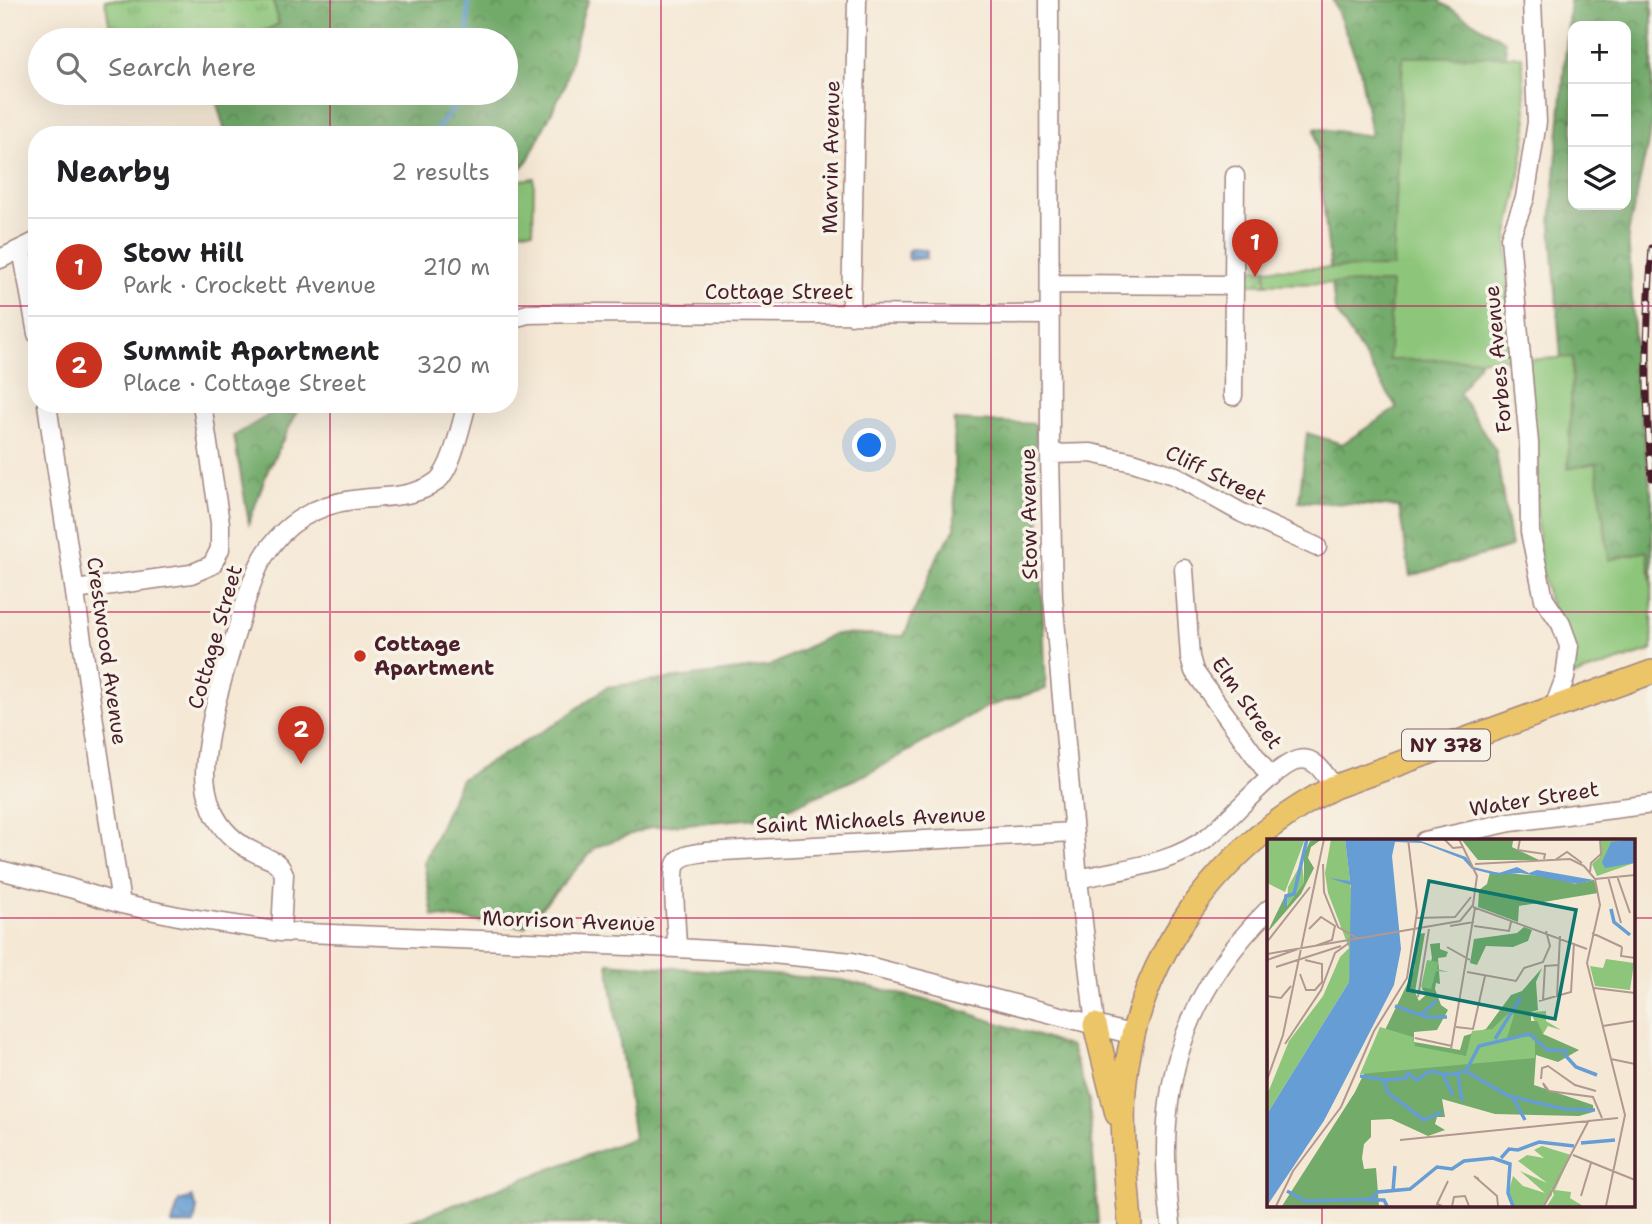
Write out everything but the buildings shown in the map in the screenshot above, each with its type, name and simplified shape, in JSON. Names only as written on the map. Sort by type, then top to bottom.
[{"type":"main road","name":"NY 378","points":[[1130,1224],[1124,1142],[1124,1087],[1134,1035],[1156,971],[1182,921],[1232,859],[1261,832],[1307,800],[1334,786],[1652,672]]},
{"type":"main road","points":[[1096,1025],[1124,1142]]},
{"type":"street","name":"Marvin Avenue","points":[[851,315],[857,0]]},
{"type":"street","name":"Stow Avenue","points":[[1049,0],[1053,597],[1073,832],[1096,1025]]},
{"type":"street","name":"Forbes Avenue","points":[[1532,0],[1537,122],[1525,198],[1510,238],[1529,443],[1530,532],[1544,599],[1560,624],[1569,646],[1565,678],[1554,707]]},
{"type":"street","points":[[1233,396],[1235,176]]},
{"type":"street","points":[[0,259],[28,245]]},
{"type":"street","points":[[1051,284],[1234,285]]},
{"type":"street","name":"Cottage Street","points":[[518,317],[528,314],[1050,315]]},
{"type":"street","name":"Crestwood Avenue","points":[[48,413],[121,904]]},
{"type":"street","points":[[75,590],[191,574],[212,565],[220,549],[220,523],[203,413]]},
{"type":"street","name":"Cottage Street","points":[[281,932],[284,874],[281,865],[242,846],[230,836],[212,808],[205,775],[215,714],[250,589],[261,560],[273,541],[305,516],[327,506],[351,500],[407,494],[433,484],[440,478],[448,462],[464,413]]},
{"type":"street","name":"Cliff Street","points":[[1050,454],[1091,453],[1133,462],[1176,476],[1242,513],[1317,547]]},
{"type":"street","name":"Elm Street","points":[[1184,569],[1190,657],[1194,671],[1271,778]]},
{"type":"street","points":[[1078,878],[1158,861],[1195,846],[1271,778],[1298,760],[1307,759],[1321,769],[1334,786]]},
{"type":"street","name":"Water Street","points":[[1433,839],[1511,822],[1652,804]]},
{"type":"street","name":"Saint Michaels Avenue","points":[[677,948],[676,865],[683,856],[705,852],[1073,832]]},
{"type":"street","name":"Morrison Avenue","points":[[0,870],[84,891],[121,904],[183,917],[281,932],[677,948],[852,962],[1134,1035]]},
{"type":"street","points":[[1171,1224],[1165,1181],[1165,1119],[1172,1080],[1185,1036],[1194,1010],[1208,985],[1242,935],[1267,911]]},
{"type":"green space","points":[[105,0],[273,0],[279,24],[270,28],[110,28]]},
{"type":"green space","points":[[273,0],[589,0],[565,85],[528,160],[518,172],[518,126],[223,126],[217,105],[518,105],[518,28],[270,28],[279,24]]},
{"type":"green space","points":[[1333,0],[1440,0],[1505,41],[1510,127],[1498,335],[1459,393],[1496,451],[1511,547],[1410,576],[1399,507],[1299,501],[1307,433],[1342,444],[1397,408],[1335,310],[1315,128],[1371,136],[1360,69]]},
{"type":"green space","points":[[1570,0],[1652,0],[1652,124],[1628,234],[1638,390],[1652,501],[1652,632],[1564,548],[1566,428],[1551,224],[1568,24],[1568,210],[1631,210],[1631,21],[1568,21]]},
{"type":"green space","points":[[1522,56],[1527,126],[1507,239],[1512,359],[1389,360],[1391,283],[1244,284],[1244,269],[1393,267],[1403,57]]},
{"type":"green space","points":[[534,178],[533,231],[518,230],[518,181]]},
{"type":"green space","points":[[1244,269],[1266,269],[1266,284],[1244,284]]},
{"type":"green space","points":[[1573,357],[1568,469],[1596,463],[1609,560],[1647,551],[1652,588],[1652,650],[1574,676],[1548,598],[1540,563],[1526,360]]},
{"type":"green space","points":[[272,413],[296,413],[267,472],[249,523],[234,436]]},
{"type":"green space","points":[[954,420],[1035,424],[1046,689],[989,706],[869,773],[769,817],[651,827],[596,847],[524,927],[433,916],[424,863],[461,779],[557,723],[607,687],[770,666],[833,634],[904,636],[939,553],[955,529]]},
{"type":"green space","points":[[608,963],[842,980],[941,1004],[1071,1047],[1089,1100],[1098,1224],[402,1224],[634,1138]]},
{"type":"water","points":[[910,249],[927,250],[927,258],[909,260],[907,252]]},
{"type":"water","points":[[192,1197],[197,1208],[194,1224],[172,1224],[179,1201]]},
{"type":"waterway","points":[[468,0],[468,28]]},
{"type":"waterway","points":[[439,126],[456,105]]},
{"type":"railway","points":[[1652,248],[1647,363],[1652,478]]},
{"type":"place","name":"Stow Hill","points":[[1255,277]]},
{"type":"place","name":"Cottage Apartment","points":[[360,656]]},
{"type":"place","name":"Summit Apartment","points":[[301,764]]}]
